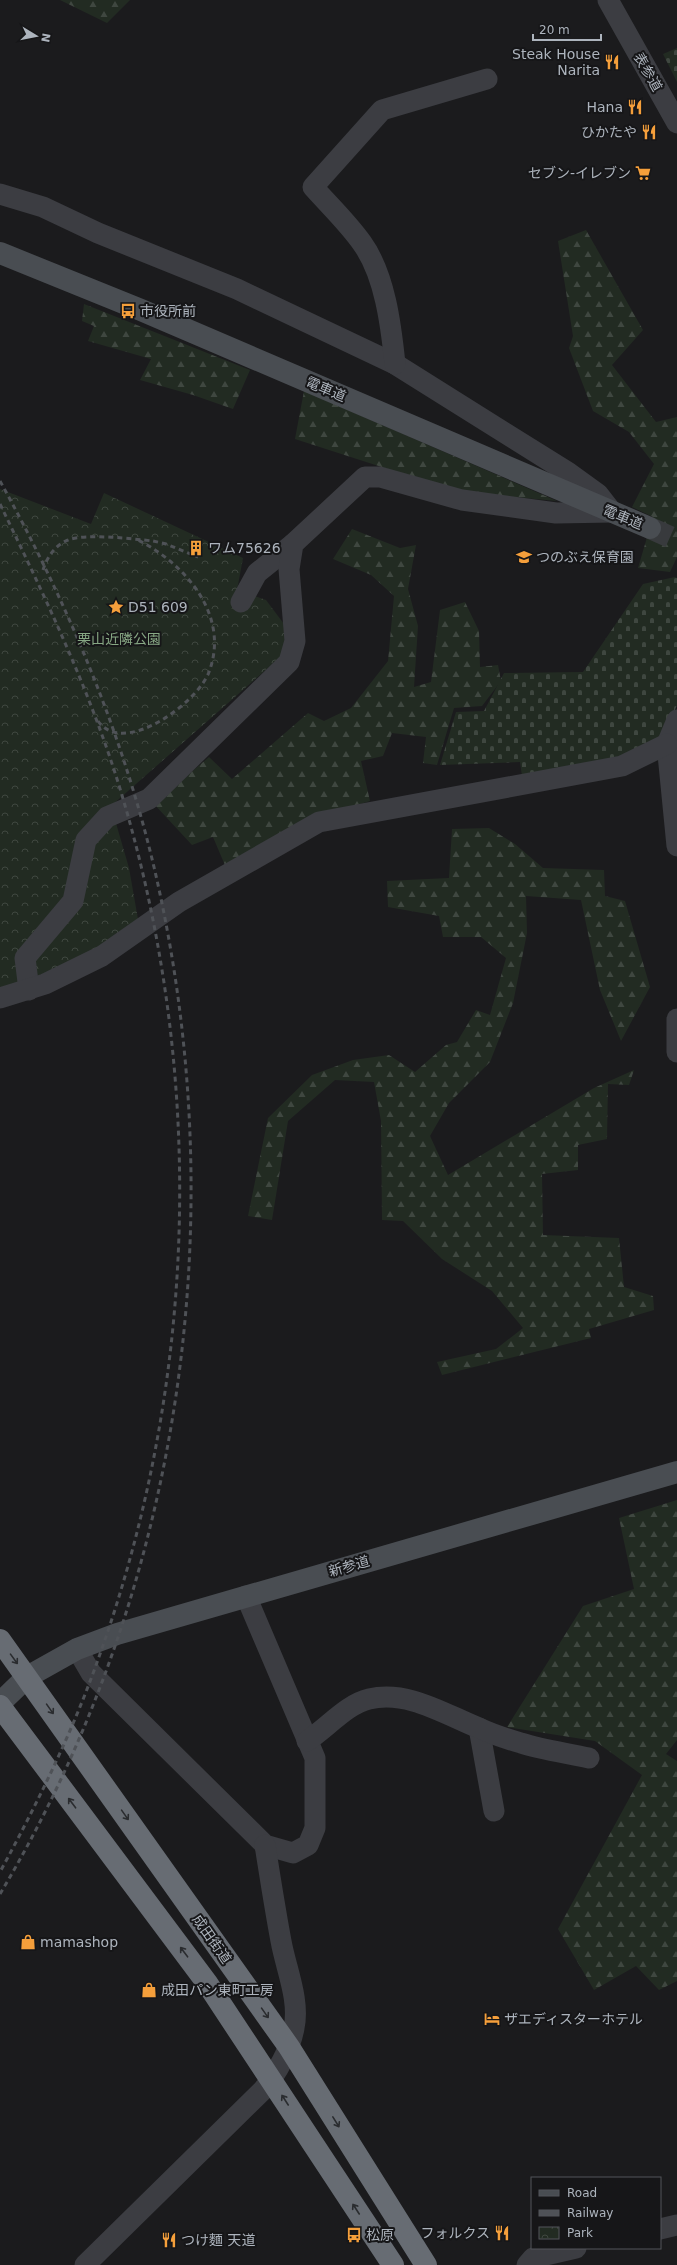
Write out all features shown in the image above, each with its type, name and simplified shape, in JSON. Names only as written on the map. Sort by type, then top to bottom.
[{"type":"highway","name":"成田街道","points":[[0,1640],[289,2047],[426,2265]]},
{"type":"highway","name":"成田街道","points":[[0,1706],[207,1983],[393,2265]]},
{"type":"street","name":"表参道","points":[[608,0],[677,123]]},
{"type":"street","points":[[395,364],[391,321],[379,277],[363,244],[313,187],[382,110],[487,78]]},
{"type":"street","points":[[0,194],[43,207],[98,233],[237,289],[395,364],[569,473],[598,494],[612,512]]},
{"type":"street","name":"電車道","points":[[0,253],[141,310],[650,528]]},
{"type":"street","points":[[241,602],[257,573],[294,544],[365,477],[380,477],[462,500],[556,513],[612,512]]},
{"type":"street","points":[[29,990],[24,958],[73,900],[86,840],[107,817],[149,799],[289,662],[295,641],[289,569],[294,544]]},
{"type":"street","points":[[677,720],[667,744],[677,846]]},
{"type":"street","points":[[0,998],[29,990],[102,956],[179,902],[319,822],[622,766],[667,744]]},
{"type":"street","points":[[677,1019],[677,1052]]},
{"type":"street","name":"新参道","points":[[0,1703],[27,1677],[77,1649],[117,1634],[677,1472]]},
{"type":"street","points":[[77,1649],[91,1673],[265,1845],[293,1853],[308,1845],[315,1828],[315,1758],[246,1596]]},
{"type":"street","points":[[307,1740],[324,1730],[350,1707],[368,1699],[388,1696],[418,1702],[479,1728],[523,1744],[590,1758]]},
{"type":"street","points":[[479,1728],[494,1811]]},
{"type":"street","points":[[86,2265],[271,2079],[289,2047],[294,2028],[293,1995],[281,1942],[265,1845]]},
{"type":"street","points":[[661,2228],[677,2225]]},
{"type":"street","points":[[526,2265],[533,2258],[572,2249]]},
{"type":"green space","points":[[60,0],[130,0],[107,23]]},
{"type":"green space","points":[[677,48],[677,82],[663,54]]},
{"type":"green space","points":[[586,230],[643,330],[612,365],[656,422],[677,417],[677,557],[670,572],[638,568],[653,517],[632,507],[654,464],[629,432],[593,411],[569,348],[573,336],[558,241]]},
{"type":"green space","points":[[84,304],[250,370],[233,409],[193,395],[140,380],[151,359],[88,341],[94,326],[82,321]]},
{"type":"green space","points":[[304,391],[557,501],[459,492],[295,439]]},
{"type":"green space","name":"栗山近隣公園","points":[[0,489],[91,524],[104,493],[243,558],[237,590],[266,600],[284,624],[286,652],[111,806],[129,868],[139,925],[90,956],[0,990]]},
{"type":"green space","points":[[352,529],[400,548],[416,545],[408,589],[418,626],[414,687],[431,682],[440,610],[465,602],[479,631],[480,667],[498,665],[501,681],[482,706],[454,708],[437,765],[423,763],[426,737],[392,733],[383,756],[361,761],[370,801],[317,817],[227,870],[213,837],[192,845],[154,804],[209,757],[232,779],[308,713],[324,721],[351,708],[388,661],[394,596],[371,575],[333,559]]},
{"type":"green space","points":[[675,577],[677,578],[677,705],[659,739],[647,749],[640,754],[522,776],[520,762],[440,765],[456,712],[484,711],[504,673],[583,672],[643,584]]},
{"type":"green space","points":[[489,828],[515,844],[543,868],[604,870],[605,896],[625,901],[650,987],[621,1041],[600,990],[581,900],[526,896],[527,933],[513,1003],[490,1062],[449,1103],[430,1136],[448,1175],[594,1088],[634,1070],[629,1085],[608,1084],[607,1139],[578,1145],[578,1170],[542,1174],[543,1235],[619,1238],[624,1287],[653,1296],[654,1310],[589,1329],[591,1338],[442,1375],[437,1362],[496,1349],[523,1328],[492,1291],[442,1259],[403,1221],[382,1220],[381,1121],[374,1082],[335,1080],[288,1121],[272,1220],[248,1216],[268,1118],[312,1075],[353,1060],[389,1055],[415,1072],[446,1045],[457,1042],[476,1010],[490,1015],[506,958],[481,937],[443,937],[439,916],[388,907],[387,881],[449,878],[452,829]]},
{"type":"green space","points":[[677,1500],[677,1740],[666,1754],[677,1761],[677,1981],[659,1990],[636,1966],[594,1990],[558,1929],[642,1775],[595,1741],[507,1727],[583,1606],[634,1589],[619,1518]]},
{"type":"tunnel","points":[[650,528],[677,540]]},
{"type":"railway","points":[[0,481],[25,527],[70,621],[109,717],[141,817],[154,867],[178,998],[190,1131],[189,1263],[176,1396],[151,1526],[113,1653],[62,1776],[0,1894]]},
{"type":"railway","points":[[0,504],[53,616],[86,692],[114,770],[126,809],[153,919],[170,1031],[179,1144],[178,1256],[168,1369],[149,1480],[121,1590],[84,1697],[45,1786],[0,1872]]},
{"type":"railway","points":[[43,570],[49,556],[55,548],[68,540],[86,537],[110,537],[153,541],[166,544],[198,557]]},
{"type":"railway","points":[[98,721],[110,731],[125,733],[142,730],[159,722],[191,698],[202,684],[209,672],[214,651],[213,630],[208,610],[198,592],[186,576],[170,561],[154,549],[136,539]]},
{"type":"place","name":"Steak House Narita","points":[[612,62]]},
{"type":"place","name":"Hana","points":[[635,107]]},
{"type":"place","name":"ひかたや","points":[[649,132]]},
{"type":"place","name":"セブン-イレブン","points":[[643,173]]},
{"type":"place","name":"市役所前","points":[[128,311]]},
{"type":"place","name":"ワム75626","points":[[196,548]]},
{"type":"place","name":"つのぶえ保育園","points":[[524,557]]},
{"type":"place","name":"D51 609","points":[[116,607]]},
{"type":"place","name":"mamashop","points":[[28,1942]]},
{"type":"place","name":"成田パン東町工房","points":[[149,1990]]},
{"type":"place","name":"ザエディスターホテル","points":[[492,2019]]},
{"type":"place","name":"フォルクス","points":[[502,2233]]},
{"type":"place","name":"松原","points":[[354,2235]]},
{"type":"place","name":"つけ麵 天道","points":[[169,2240]]}]
